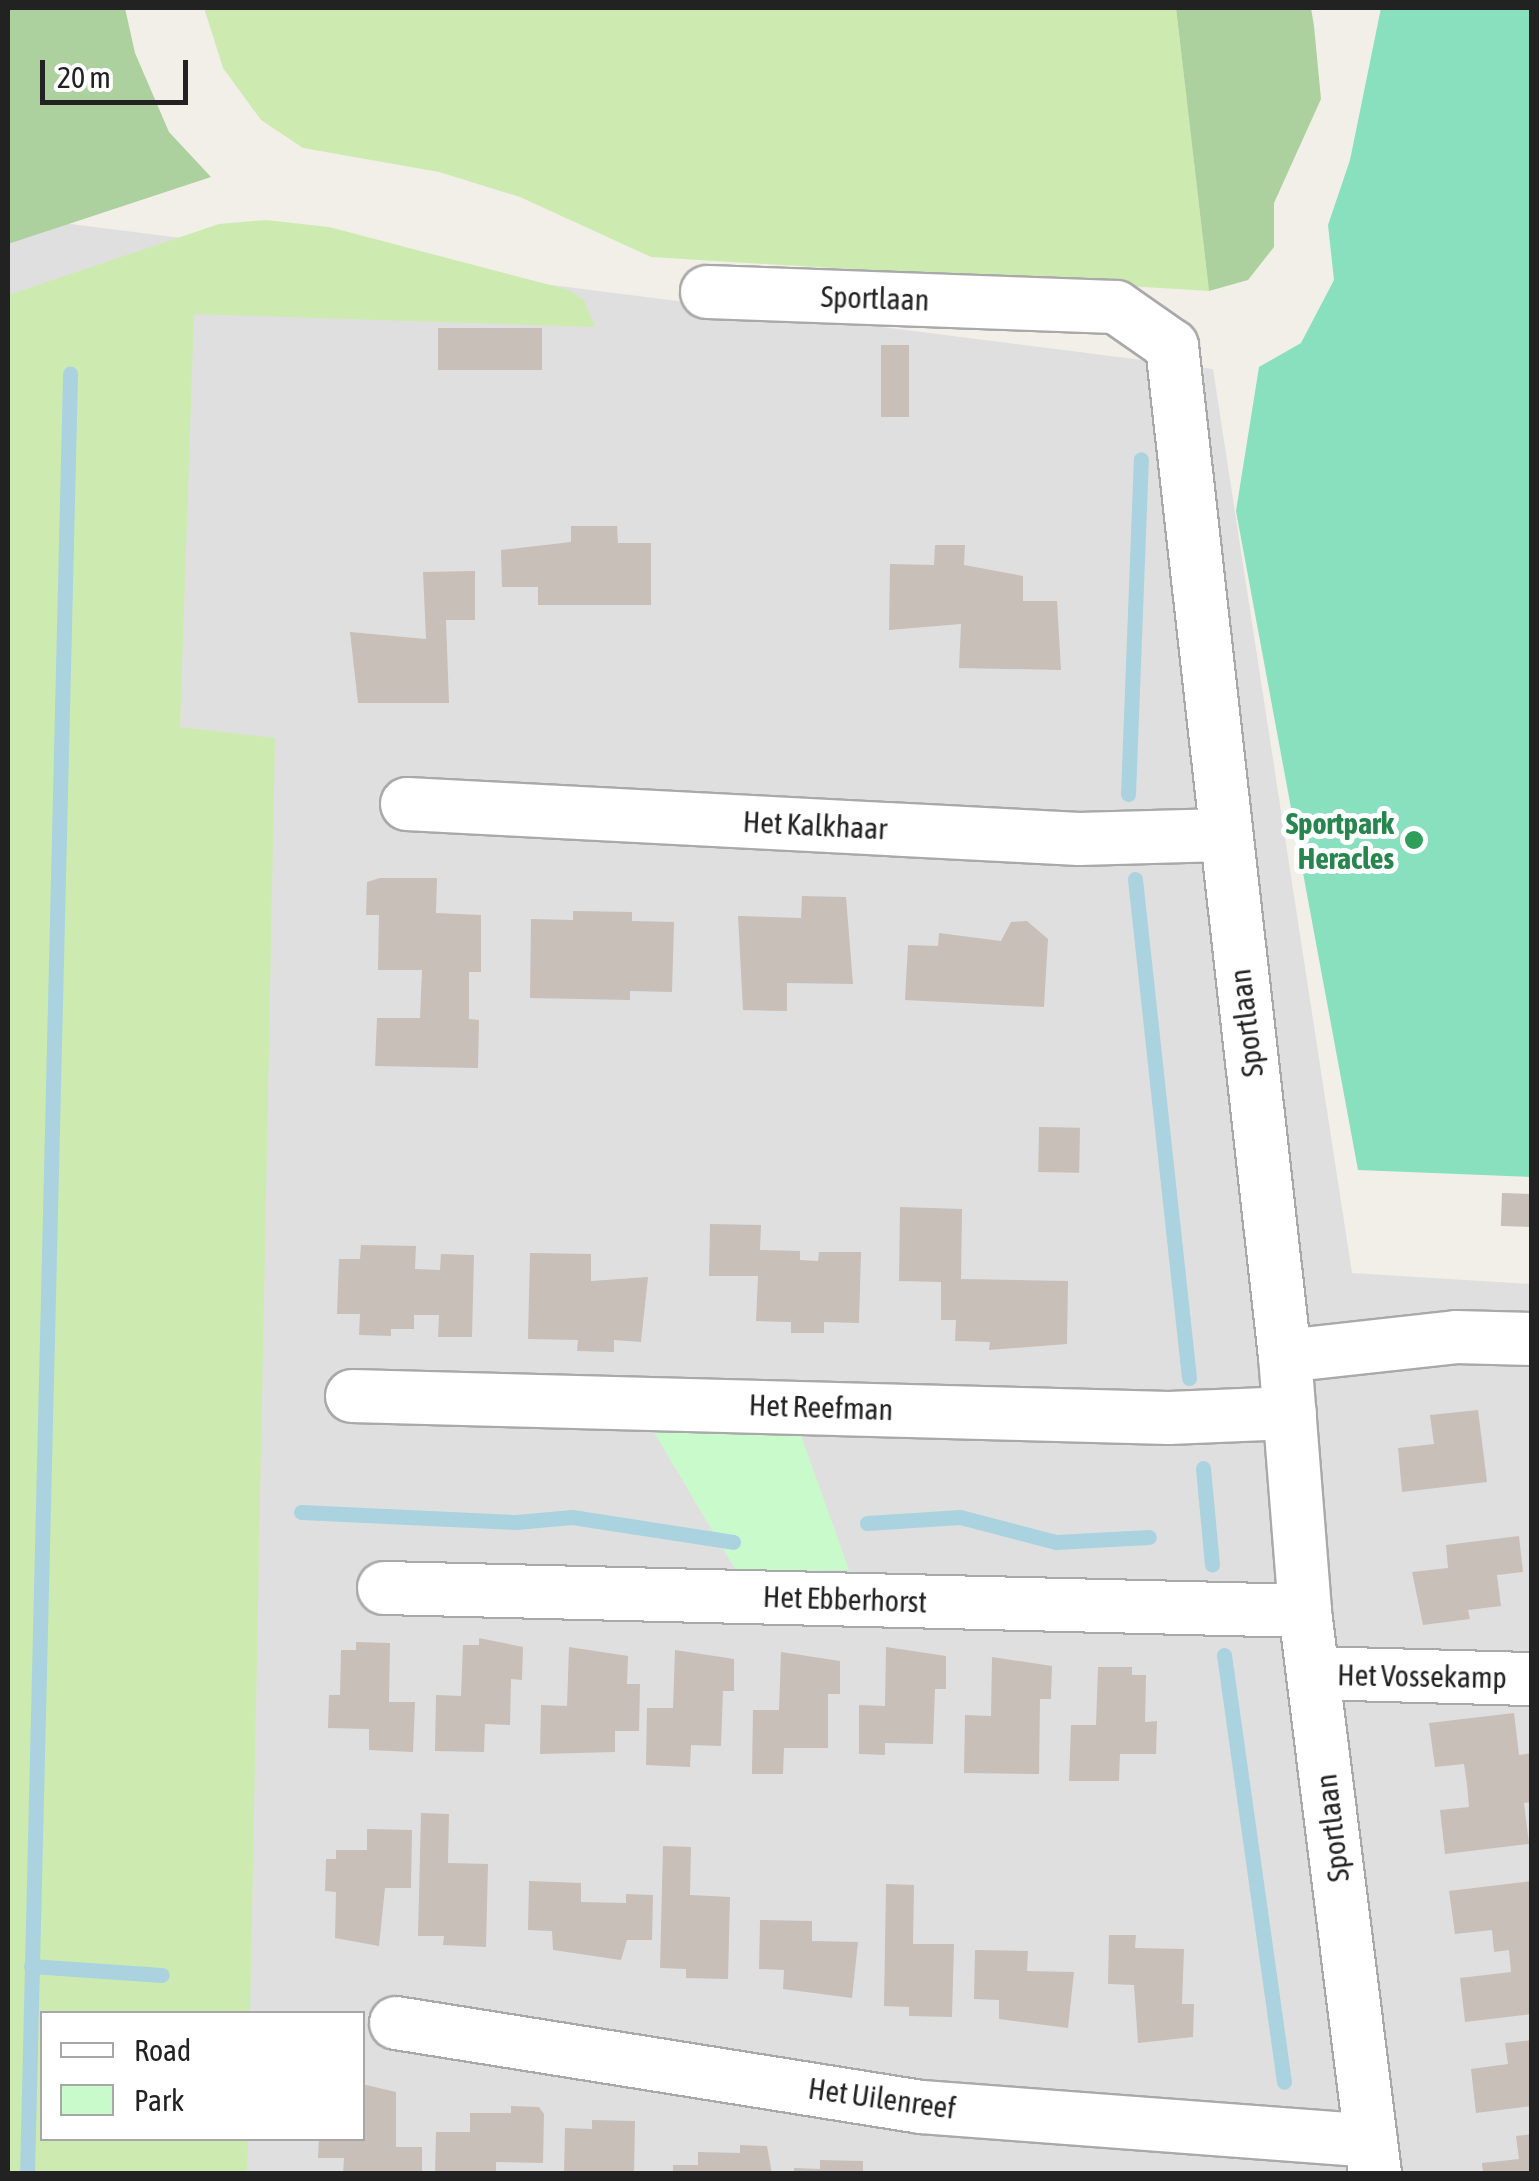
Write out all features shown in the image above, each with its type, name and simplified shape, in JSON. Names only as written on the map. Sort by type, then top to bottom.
[{"type":"street","name":"Sportlaan","points":[[707,292],[1116,307],[1172,346],[1223,834],[1285,1356],[1305,1612],[1373,2157]]},
{"type":"street","name":"Het Kalkhaar","points":[[408,804],[1078,839],[1223,834]]},
{"type":"street","points":[[1285,1356],[1456,1337],[1532,1339]]},
{"type":"street","name":"Het Reefman","points":[[352,1396],[1169,1418],[1290,1413]]},
{"type":"street","name":"Het Ebberhorst","points":[[384,1588],[1305,1612]]},
{"type":"street","name":"Het Vossekamp","points":[[1313,1673],[1532,1678]]},
{"type":"street","name":"Het Uilenreef","points":[[396,2023],[921,2107],[1373,2157]]},
{"type":"shaded area","points":[[8,216],[1213,369],[1352,1273],[1531,1284],[1531,2173],[8,2174]]},
{"type":"green space","points":[[8,8],[125,8],[135,53],[169,132],[211,177],[8,244]]},
{"type":"green space","points":[[204,8],[1176,8],[1209,291],[651,257],[520,197],[439,172],[303,148],[261,120],[223,68]]},
{"type":"green space","points":[[1176,8],[1311,8],[1314,26],[1321,99],[1274,203],[1274,247],[1248,280],[1209,291]]},
{"type":"green space","name":"Sportpark Heracles","points":[[1381,8],[1531,8],[1531,1177],[1358,1170],[1236,511],[1259,367],[1301,343],[1334,280],[1328,225],[1350,160]]},
{"type":"green space","points":[[266,220],[329,227],[569,290],[584,300],[595,327],[194,314],[180,727],[275,738],[250,2011],[40,2011],[40,2141],[248,2141],[247,2173],[8,2173],[8,295],[219,224]]},
{"type":"green space","points":[[652,1429],[799,1430],[849,1570],[737,1572]]},
{"type":"building","points":[[438,328],[542,328],[542,370],[438,370]]},
{"type":"building","points":[[881,345],[909,345],[909,417],[881,417]]},
{"type":"building","points":[[571,526],[617,526],[618,543],[651,543],[651,605],[538,605],[538,587],[502,587],[501,550],[571,542]]},
{"type":"building","points":[[935,545],[965,545],[964,565],[1023,576],[1023,601],[1057,601],[1061,670],[959,668],[961,624],[889,630],[890,564],[934,565]]},
{"type":"building","points":[[475,571],[475,620],[446,620],[449,703],[358,703],[350,632],[426,639],[423,572]]},
{"type":"building","points":[[380,878],[437,878],[436,913],[481,915],[481,972],[469,972],[469,1019],[479,1020],[478,1068],[375,1066],[377,1018],[420,1018],[422,970],[378,970],[379,915],[366,915],[367,882]]},
{"type":"building","points":[[802,896],[846,897],[853,984],[787,983],[787,1011],[743,1010],[738,916],[801,918]]},
{"type":"building","points":[[573,911],[632,912],[632,921],[674,922],[672,992],[630,991],[630,1000],[530,998],[531,919],[573,920]]},
{"type":"building","points":[[1027,921],[1048,939],[1044,1007],[905,1000],[908,945],[938,946],[939,933],[1001,941],[1011,922]]},
{"type":"building","points":[[1039,1127],[1080,1128],[1079,1173],[1038,1172]]},
{"type":"building","points":[[1502,1193],[1532,1194],[1531,1227],[1501,1226]]},
{"type":"building","points":[[900,1207],[962,1209],[961,1279],[1068,1281],[1067,1344],[989,1350],[990,1342],[955,1341],[956,1320],[941,1320],[941,1282],[899,1281]]},
{"type":"building","points":[[710,1224],[761,1225],[760,1250],[800,1251],[800,1260],[818,1261],[819,1252],[861,1252],[859,1323],[824,1322],[824,1333],[791,1333],[791,1322],[756,1321],[758,1276],[709,1276]]},
{"type":"building","points":[[361,1245],[416,1246],[415,1269],[440,1270],[441,1254],[474,1255],[472,1337],[438,1337],[439,1315],[414,1315],[414,1329],[391,1329],[391,1336],[359,1335],[360,1314],[337,1314],[339,1259],[360,1259]]},
{"type":"building","points":[[530,1253],[591,1254],[591,1281],[648,1277],[641,1342],[614,1340],[614,1352],[577,1351],[578,1340],[528,1339]]},
{"type":"building","points":[[1478,1410],[1487,1482],[1402,1492],[1398,1448],[1434,1444],[1430,1415]]},
{"type":"building","points":[[1519,1536],[1523,1572],[1497,1575],[1501,1606],[1468,1610],[1470,1619],[1423,1625],[1412,1572],[1448,1568],[1446,1545]]},
{"type":"building","points":[[479,1638],[523,1647],[522,1680],[511,1679],[510,1725],[485,1724],[484,1752],[435,1751],[436,1695],[461,1696],[463,1645],[479,1645]]},
{"type":"building","points":[[356,1642],[390,1643],[389,1702],[415,1702],[413,1752],[369,1750],[369,1729],[328,1728],[329,1695],[340,1695],[341,1650],[356,1650]]},
{"type":"building","points":[[569,1647],[628,1656],[627,1684],[640,1684],[639,1731],[615,1731],[615,1752],[540,1754],[541,1705],[567,1706]]},
{"type":"building","points":[[886,1647],[946,1656],[946,1689],[935,1689],[933,1744],[885,1743],[885,1755],[859,1754],[859,1705],[885,1706]]},
{"type":"building","points":[[675,1650],[734,1659],[734,1691],[723,1691],[721,1746],[691,1745],[690,1767],[646,1765],[647,1708],[673,1708]]},
{"type":"building","points":[[781,1652],[840,1661],[840,1694],[828,1694],[828,1748],[784,1748],[783,1774],[752,1774],[753,1710],[779,1710]]},
{"type":"building","points":[[992,1657],[1052,1666],[1051,1699],[1040,1699],[1039,1774],[964,1773],[965,1715],[991,1716]]},
{"type":"building","points":[[1098,1667],[1132,1667],[1132,1675],[1146,1675],[1145,1722],[1157,1721],[1156,1754],[1120,1754],[1119,1781],[1069,1781],[1071,1725],[1096,1725]]},
{"type":"building","points":[[1514,1713],[1519,1755],[1532,1753],[1532,1802],[1524,1803],[1529,1844],[1445,1854],[1440,1810],[1469,1807],[1467,1785],[1464,1764],[1435,1767],[1429,1723]]},
{"type":"building","points":[[421,1813],[449,1814],[448,1863],[488,1864],[486,1947],[443,1945],[444,1936],[418,1936]]},
{"type":"building","points":[[367,1829],[412,1830],[411,1888],[385,1888],[379,1946],[335,1938],[336,1892],[325,1891],[326,1859],[336,1859],[336,1850],[367,1850]]},
{"type":"building","points":[[663,1846],[691,1847],[690,1895],[730,1897],[728,1979],[686,1978],[686,1969],[660,1968]]},
{"type":"building","points":[[529,1881],[581,1883],[581,1902],[626,1903],[626,1894],[653,1895],[652,1940],[627,1940],[621,1960],[553,1950],[552,1931],[528,1930]]},
{"type":"building","points":[[1532,1881],[1532,2014],[1465,2022],[1460,1978],[1511,1972],[1509,1950],[1494,1952],[1492,1930],[1455,1934],[1449,1891]]},
{"type":"building","points":[[886,1884],[914,1885],[913,1944],[954,1944],[952,2017],[909,2016],[909,2007],[884,2006]]},
{"type":"building","points":[[760,1920],[812,1921],[812,1941],[858,1942],[852,1998],[783,1989],[784,1970],[759,1969]]},
{"type":"building","points":[[1109,1935],[1136,1935],[1135,1948],[1184,1949],[1182,2004],[1194,2004],[1193,2037],[1138,2043],[1134,1985],[1108,1984]]},
{"type":"building","points":[[975,1950],[1028,1951],[1027,1971],[1074,1972],[1068,2028],[999,2019],[999,2000],[974,1999]]},
{"type":"building","points":[[1532,2040],[1532,2106],[1476,2113],[1471,2069],[1508,2064],[1505,2043]]},
{"type":"building","points":[[365,2085],[396,2092],[396,2147],[422,2147],[422,2174],[343,2174],[344,2158],[318,2158],[319,2141],[365,2141]]},
{"type":"building","points":[[511,2106],[539,2107],[544,2114],[543,2163],[496,2162],[496,2174],[435,2174],[436,2132],[470,2132],[470,2113],[511,2113]]},
{"type":"building","points":[[592,2120],[635,2121],[634,2174],[564,2174],[565,2128],[592,2129]]},
{"type":"building","points":[[1532,2134],[1532,2174],[1483,2174],[1482,2163],[1519,2159],[1516,2136]]},
{"type":"building","points":[[740,2145],[767,2146],[772,2174],[673,2174],[673,2165],[698,2165],[698,2152],[740,2153]]},
{"type":"building","points":[[820,2160],[863,2161],[863,2174],[794,2174],[794,2168],[820,2169]]},
{"type":"waterway","points":[[27,2174],[70,374]]},
{"type":"waterway","points":[[1128,794],[1141,459]]},
{"type":"waterway","points":[[1135,879],[1189,1378]]},
{"type":"waterway","points":[[1203,1468],[1212,1565]]},
{"type":"waterway","points":[[301,1512],[516,1522],[572,1517],[733,1542]]},
{"type":"waterway","points":[[867,1523],[960,1517],[1056,1542],[1149,1537]]},
{"type":"waterway","points":[[1224,1655],[1284,2082]]},
{"type":"waterway","points":[[31,1966],[162,1975]]},
{"type":"place","name":"Sportpark Heracles","points":[[1414,840]]}]
